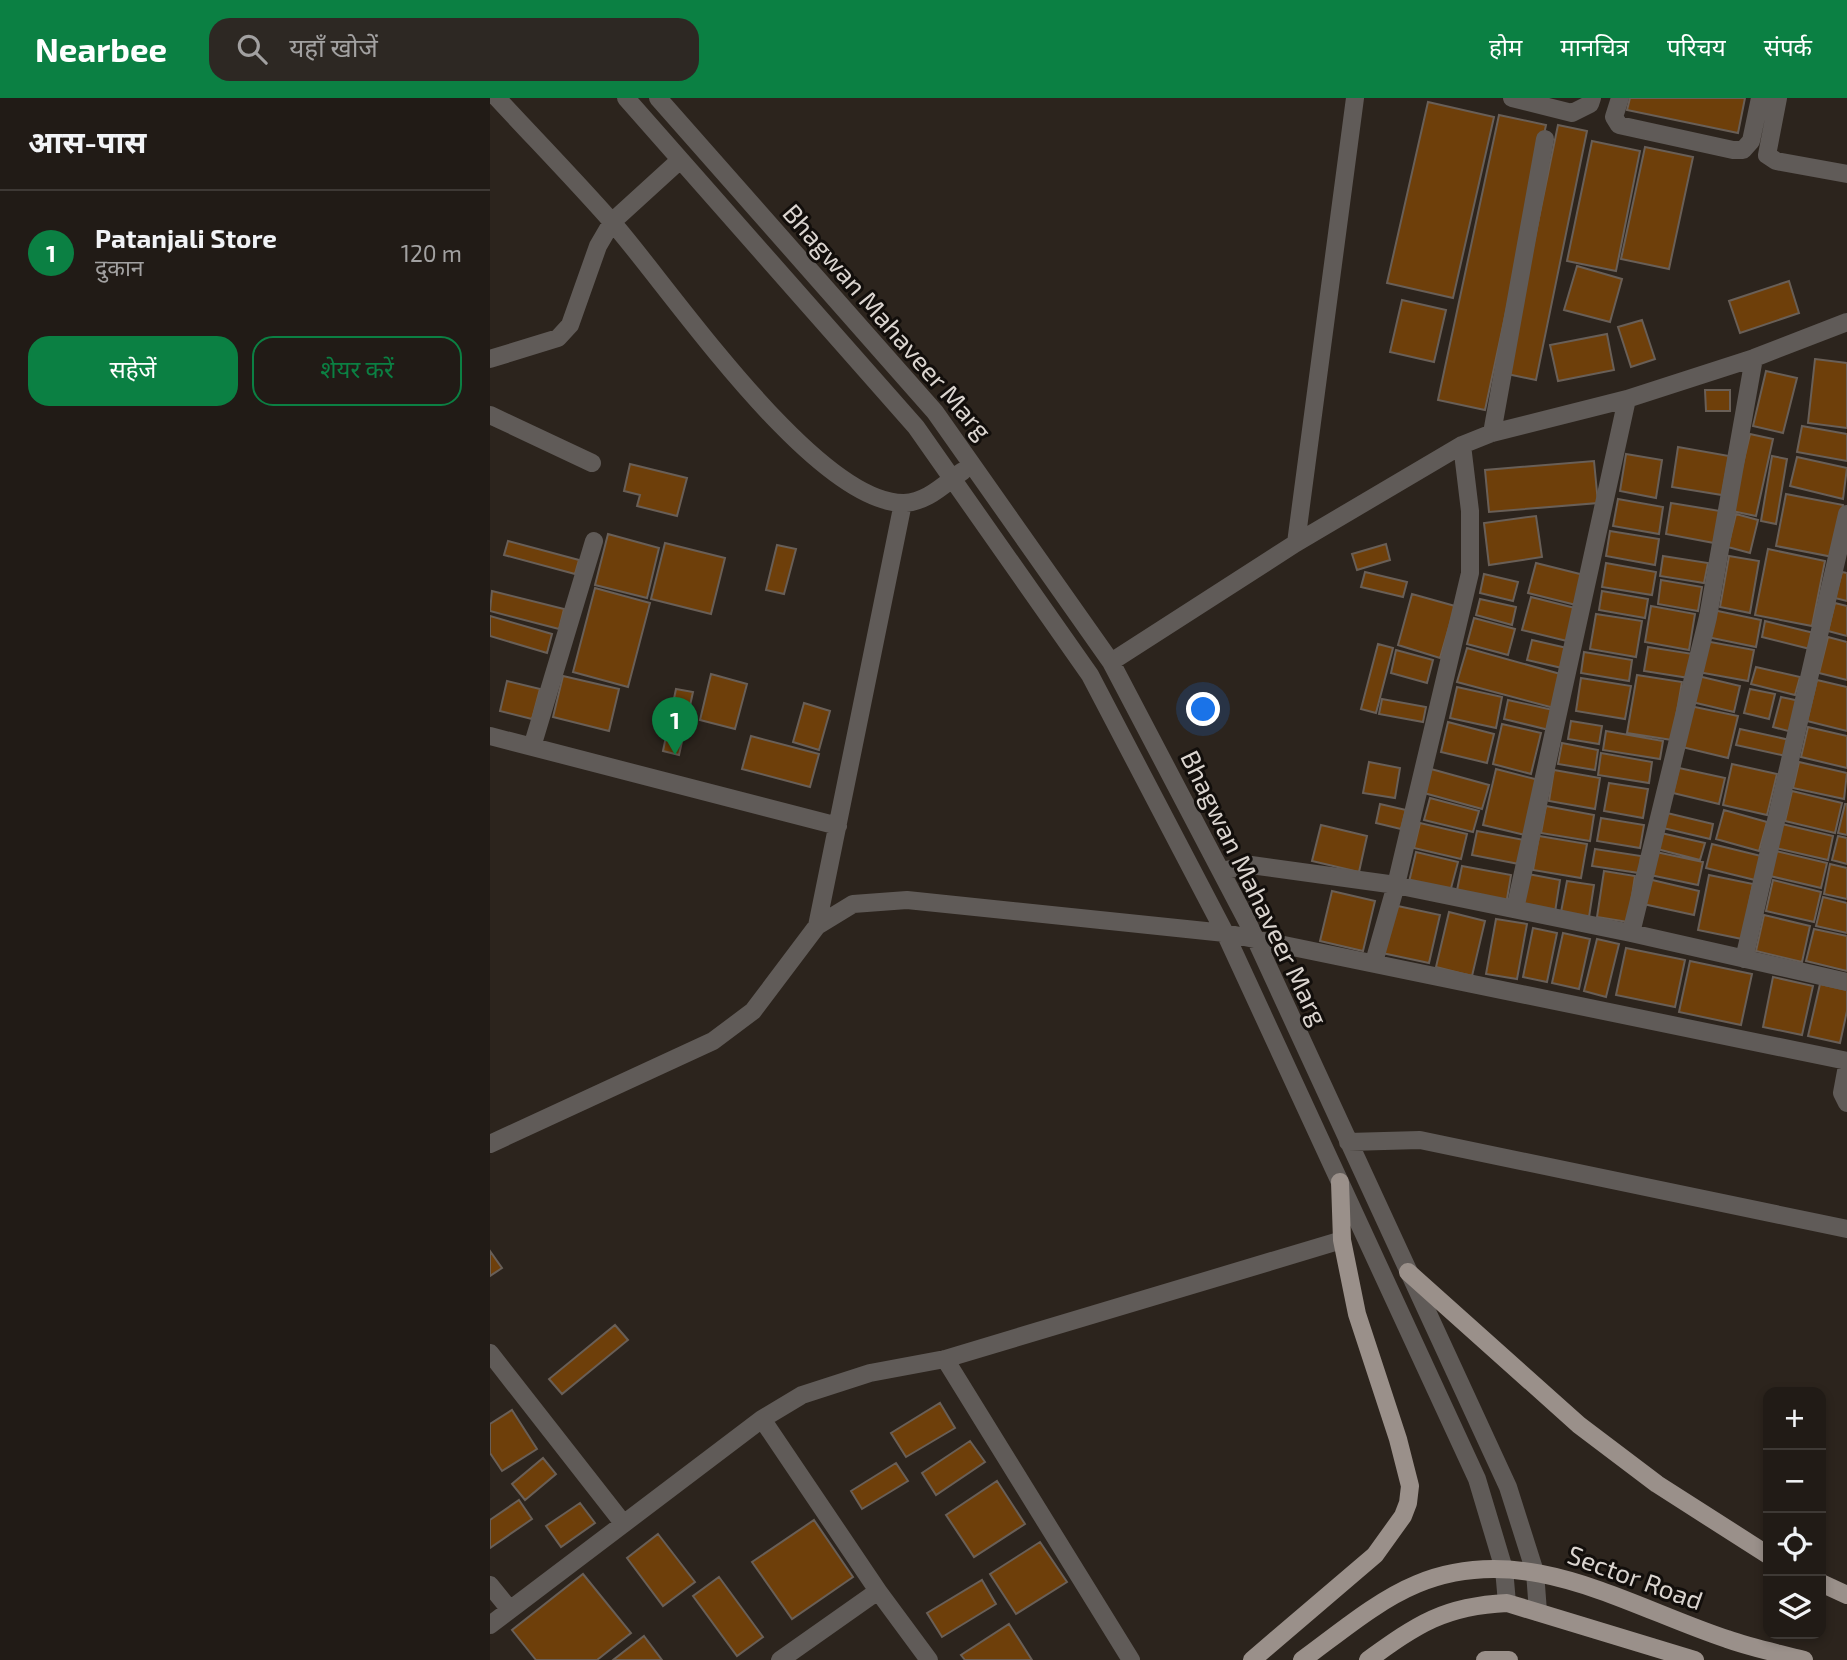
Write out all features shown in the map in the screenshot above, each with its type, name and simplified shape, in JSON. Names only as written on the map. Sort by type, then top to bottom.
[{"type":"main road","points":[[1252,1660],[1375,1555],[1403,1516],[1408,1503],[1410,1486],[1357,1314],[1342,1240],[1340,1182]]},
{"type":"main road","points":[[1408,1272],[1579,1425],[1657,1483],[1763,1552]]},
{"type":"main road","name":"Sector Road","points":[[1302,1660],[1416,1584],[1448,1574],[1504,1569],[1577,1580],[1727,1639],[1804,1660]]},
{"type":"main road","points":[[1826,1585],[1847,1595]]},
{"type":"main road","points":[[1368,1660],[1433,1616],[1476,1604],[1507,1603],[1695,1660]]},
{"type":"main road","points":[[1485,1660],[1510,1660]]},
{"type":"street","points":[[497,98],[612,222],[734,372],[792,436],[834,475],[856,490],[902,503],[928,498],[973,463]]},
{"type":"street","name":"Bhagwan Mahaveer Marg","points":[[626,98],[916,427],[1090,675],[1225,933],[1478,1479],[1504,1569],[1507,1603]]},
{"type":"street","name":"Bhagwan Mahaveer Marg","points":[[658,98],[935,412],[1111,662],[1221,871],[1508,1487],[1535,1572],[1538,1612]]},
{"type":"street","points":[[1296,543],[1355,98]]},
{"type":"street","points":[[1512,98],[1572,113],[1590,104],[1591,98]]},
{"type":"street","points":[[1620,98],[1614,117],[1619,125],[1734,150],[1742,149],[1751,141],[1760,98]]},
{"type":"street","points":[[1779,98],[1767,155],[1776,161],[1847,174]]},
{"type":"street","points":[[1492,433],[1545,139]]},
{"type":"street","points":[[490,359],[558,338],[570,325],[590,264],[612,222],[680,160]]},
{"type":"street","points":[[1111,662],[1296,543],[1462,444],[1492,433],[1627,399],[1754,358],[1847,322]]},
{"type":"street","points":[[1631,933],[1707,617],[1754,358]]},
{"type":"street","points":[[1515,909],[1627,399]]},
{"type":"street","points":[[490,415],[592,463]]},
{"type":"street","points":[[1374,962],[1396,885],[1470,573],[1470,511],[1462,444]]},
{"type":"street","points":[[817,926],[902,503]]},
{"type":"street","points":[[1744,959],[1846,523]]},
{"type":"street","points":[[532,747],[594,541]]},
{"type":"street","points":[[490,736],[838,826]]},
{"type":"street","points":[[1221,871],[1251,865],[1396,885],[1631,933],[1847,982]]},
{"type":"street","points":[[490,1144],[713,1041],[753,1012],[817,926],[853,904],[906,900],[1225,933],[1374,962],[1847,1064],[1842,1093],[1847,1103]]},
{"type":"street","points":[[1348,1142],[1420,1140],[1847,1228]]},
{"type":"street","points":[[490,1625],[762,1419],[814,1392],[870,1373],[945,1359],[1342,1240]]},
{"type":"street","points":[[490,1353],[624,1523]]},
{"type":"street","points":[[945,1359],[1131,1660]]},
{"type":"street","points":[[762,1419],[878,1591],[929,1660]]},
{"type":"street","points":[[490,1585],[510,1610]]},
{"type":"street","points":[[780,1660],[878,1591]]},
{"type":"building","points":[[1630,98],[1745,98],[1738,133],[1627,110]]},
{"type":"building","points":[[1428,102],[1494,117],[1453,298],[1387,283]]},
{"type":"building","points":[[1499,115],[1546,125],[1485,410],[1438,400]]},
{"type":"building","points":[[1558,125],[1587,131],[1536,380],[1507,374]]},
{"type":"building","points":[[1592,141],[1640,151],[1616,271],[1567,261]]},
{"type":"building","points":[[1645,147],[1693,157],[1669,269],[1621,259]]},
{"type":"building","points":[[1577,266],[1622,279],[1610,322],[1564,310]]},
{"type":"building","points":[[1789,281],[1799,313],[1740,333],[1729,301]]},
{"type":"building","points":[[1402,300],[1446,310],[1434,362],[1390,352]]},
{"type":"building","points":[[1642,320],[1655,359],[1631,367],[1618,327]]},
{"type":"building","points":[[1607,334],[1614,370],[1558,381],[1550,345]]},
{"type":"building","points":[[1815,359],[1847,363],[1847,428],[1808,423]]},
{"type":"building","points":[[1766,371],[1797,378],[1783,433],[1753,426]]},
{"type":"building","points":[[1705,390],[1730,390],[1730,411],[1706,411]]},
{"type":"building","points":[[1802,426],[1847,434],[1847,461],[1797,452]]},
{"type":"building","points":[[1750,434],[1773,439],[1756,516],[1732,511]]},
{"type":"building","points":[[1678,447],[1729,456],[1722,495],[1672,487]]},
{"type":"building","points":[[1626,454],[1662,460],[1656,498],[1620,491]]},
{"type":"building","points":[[1772,456],[1787,459],[1776,524],[1761,521]]},
{"type":"building","points":[[1797,457],[1847,468],[1843,499],[1790,486]]},
{"type":"building","points":[[1594,461],[1598,503],[1489,512],[1485,470]]},
{"type":"building","points":[[630,464],[687,478],[677,516],[637,506],[640,495],[624,491]]},
{"type":"building","points":[[1786,494],[1843,505],[1833,557],[1776,546]]},
{"type":"building","points":[[1618,499],[1663,507],[1659,534],[1613,526]]},
{"type":"building","points":[[1671,503],[1720,511],[1714,543],[1666,534]]},
{"type":"building","points":[[1736,514],[1758,520],[1750,553],[1728,547]]},
{"type":"building","points":[[1536,516],[1542,557],[1489,565],[1484,523]]},
{"type":"building","points":[[1610,531],[1659,539],[1655,565],[1606,556]]},
{"type":"building","points":[[608,534],[659,548],[647,598],[595,585]]},
{"type":"building","points":[[508,541],[579,560],[575,574],[504,555]]},
{"type":"building","points":[[665,543],[725,558],[711,614],[651,599]]},
{"type":"building","points":[[1386,544],[1390,560],[1357,570],[1352,554]]},
{"type":"building","points":[[777,545],[796,549],[784,594],[766,590]]},
{"type":"building","points":[[1768,549],[1825,561],[1812,626],[1755,615]]},
{"type":"building","points":[[1663,556],[1708,563],[1704,583],[1660,576]]},
{"type":"building","points":[[1729,556],[1759,561],[1750,613],[1720,607]]},
{"type":"building","points":[[1536,563],[1584,575],[1576,605],[1528,593]]},
{"type":"building","points":[[1606,563],[1656,572],[1652,595],[1602,587]]},
{"type":"building","points":[[1365,572],[1407,582],[1403,597],[1361,587]]},
{"type":"building","points":[[1842,572],[1847,573],[1847,601],[1835,598]]},
{"type":"building","points":[[1484,574],[1518,582],[1513,601],[1480,593]]},
{"type":"building","points":[[1661,580],[1702,587],[1698,611],[1658,604]]},
{"type":"building","points":[[595,588],[650,603],[628,687],[573,672]]},
{"type":"building","points":[[492,591],[564,609],[559,629],[490,611]]},
{"type":"building","points":[[1602,591],[1648,599],[1645,618],[1599,610]]},
{"type":"building","points":[[1412,594],[1455,606],[1440,658],[1398,645]]},
{"type":"building","points":[[1531,597],[1575,608],[1567,641],[1522,630]]},
{"type":"building","points":[[1480,599],[1516,607],[1512,625],[1476,615]]},
{"type":"building","points":[[1835,603],[1847,606],[1847,636],[1828,631]]},
{"type":"building","points":[[1651,606],[1695,614],[1689,650],[1645,642]]},
{"type":"building","points":[[1713,610],[1761,620],[1756,647],[1707,637]]},
{"type":"building","points":[[1596,614],[1642,621],[1636,657],[1590,649]]},
{"type":"building","points":[[490,616],[552,634],[547,653],[490,636]]},
{"type":"building","points":[[1474,618],[1515,629],[1508,655],[1467,644]]},
{"type":"building","points":[[1765,621],[1814,633],[1810,649],[1762,637]]},
{"type":"building","points":[[1828,637],[1847,642],[1847,680],[1819,673]]},
{"type":"building","points":[[1532,640],[1567,648],[1562,668],[1527,660]]},
{"type":"building","points":[[1705,641],[1754,650],[1748,681],[1698,672]]},
{"type":"building","points":[[1378,644],[1393,648],[1376,713],[1361,709]]},
{"type":"building","points":[[1648,647],[1693,654],[1689,678],[1644,671]]},
{"type":"building","points":[[1467,648],[1564,675],[1554,708],[1457,682]]},
{"type":"building","points":[[1396,650],[1433,660],[1427,683],[1391,673]]},
{"type":"building","points":[[1584,652],[1632,660],[1629,681],[1581,673]]},
{"type":"building","points":[[1756,667],[1800,677],[1795,695],[1751,684]]},
{"type":"building","points":[[711,674],[747,684],[735,729],[700,720]]},
{"type":"building","points":[[1637,675],[1682,682],[1672,740],[1627,733]]},
{"type":"building","points":[[563,676],[619,689],[609,731],[553,717]]},
{"type":"building","points":[[1698,676],[1740,686],[1734,712],[1692,702]]},
{"type":"building","points":[[1581,678],[1631,686],[1625,719],[1576,711]]},
{"type":"building","points":[[1817,680],[1847,687],[1847,731],[1807,721]]},
{"type":"building","points":[[507,681],[540,689],[532,719],[500,711]]},
{"type":"building","points":[[1457,687],[1502,697],[1496,728],[1450,718]]},
{"type":"building","points":[[676,689],[693,692],[679,755],[663,751]]},
{"type":"building","points":[[1750,689],[1775,694],[1769,719],[1744,713]]},
{"type":"building","points":[[1781,697],[1800,701],[1792,732],[1773,727]]},
{"type":"building","points":[[1382,699],[1426,707],[1423,722],[1379,714]]},
{"type":"building","points":[[1508,700],[1553,710],[1549,730],[1504,719]]},
{"type":"building","points":[[804,703],[830,711],[819,750],[793,742]]},
{"type":"building","points":[[1690,706],[1738,716],[1728,758],[1682,747]]},
{"type":"building","points":[[1571,721],[1602,726],[1599,744],[1568,739]]},
{"type":"building","points":[[1448,722],[1494,734],[1487,763],[1441,752]]},
{"type":"building","points":[[1502,724],[1541,733],[1531,774],[1493,764]]},
{"type":"building","points":[[1808,727],[1847,736],[1847,768],[1801,757]]},
{"type":"building","points":[[1740,729],[1790,740],[1786,756],[1736,745]]},
{"type":"building","points":[[1606,731],[1663,741],[1660,759],[1603,750]]},
{"type":"building","points":[[751,736],[819,754],[810,787],[742,769]]},
{"type":"building","points":[[1562,743],[1598,750],[1595,770],[1558,764]]},
{"type":"building","points":[[1601,753],[1652,762],[1649,783],[1598,775]]},
{"type":"building","points":[[1369,762],[1400,768],[1395,798],[1363,793]]},
{"type":"building","points":[[1799,762],[1847,773],[1844,799],[1793,788]]},
{"type":"building","points":[[1732,764],[1777,774],[1767,815],[1723,805]]},
{"type":"building","points":[[1679,768],[1725,778],[1719,804],[1673,793]]},
{"type":"building","points":[[1431,769],[1489,785],[1482,809],[1424,793]]},
{"type":"building","points":[[1496,769],[1539,780],[1525,835],[1483,825]]},
{"type":"building","points":[[1554,770],[1600,778],[1595,809],[1549,801]]},
{"type":"building","points":[[1609,783],[1648,789],[1643,818],[1604,811]]},
{"type":"building","points":[[1792,791],[1842,803],[1835,833],[1785,821]]},
{"type":"building","points":[[1430,798],[1479,811],[1473,832],[1424,820]]},
{"type":"building","points":[[1380,804],[1406,810],[1401,829],[1376,823]]},
{"type":"building","points":[[1847,804],[1847,835],[1838,833]]},
{"type":"building","points":[[1546,806],[1594,815],[1590,841],[1541,833]]},
{"type":"building","points":[[1724,810],[1767,822],[1759,851],[1716,839]]},
{"type":"building","points":[[1667,813],[1713,824],[1710,839],[1663,828]]},
{"type":"building","points":[[1601,818],[1644,825],[1640,848],[1597,841]]},
{"type":"building","points":[[1420,823],[1467,834],[1461,859],[1414,848]]},
{"type":"building","points":[[1782,824],[1833,836],[1828,860],[1776,848]]},
{"type":"building","points":[[1321,825],[1367,836],[1359,872],[1312,861]]},
{"type":"building","points":[[1477,831],[1524,840],[1519,864],[1472,855]]},
{"type":"building","points":[[1661,833],[1705,843],[1700,860],[1657,849]]},
{"type":"building","points":[[1539,836],[1587,844],[1581,878],[1533,870]]},
{"type":"building","points":[[1838,836],[1847,838],[1847,864],[1832,860]]},
{"type":"building","points":[[1712,844],[1761,856],[1755,880],[1706,868]]},
{"type":"building","points":[[1595,849],[1641,856],[1639,873],[1592,866]]},
{"type":"building","points":[[1776,851],[1827,863],[1821,888],[1770,876]]},
{"type":"building","points":[[1416,852],[1458,862],[1450,892],[1409,882]]},
{"type":"building","points":[[1656,852],[1703,862],[1698,885],[1650,875]]},
{"type":"building","points":[[1830,864],[1847,868],[1847,899],[1824,894]]},
{"type":"building","points":[[1462,866],[1511,875],[1506,905],[1456,895]]},
{"type":"building","points":[[1604,871],[1635,876],[1628,922],[1597,917]]},
{"type":"building","points":[[1528,874],[1560,880],[1555,912],[1523,907]]},
{"type":"building","points":[[1709,875],[1753,884],[1742,939],[1698,930]]},
{"type":"building","points":[[1648,879],[1699,891],[1694,915],[1643,904]]},
{"type":"building","points":[[1773,880],[1821,892],[1814,922],[1766,911]]},
{"type":"building","points":[[1567,881],[1594,885],[1589,917],[1561,912]]},
{"type":"building","points":[[1332,891],[1375,901],[1363,951],[1320,941]]},
{"type":"building","points":[[1823,897],[1847,903],[1847,933],[1816,926]]},
{"type":"building","points":[[1393,905],[1440,915],[1429,963],[1382,953]]},
{"type":"building","points":[[1449,912],[1485,921],[1472,976],[1436,967]]},
{"type":"building","points":[[1764,915],[1810,926],[1802,962],[1756,951]]},
{"type":"building","points":[[1496,919],[1527,924],[1517,979],[1486,974]]},
{"type":"building","points":[[1533,928],[1557,933],[1547,982],[1523,977]]},
{"type":"building","points":[[1814,929],[1847,936],[1847,971],[1806,961]]},
{"type":"building","points":[[1563,933],[1590,939],[1579,989],[1552,983]]},
{"type":"building","points":[[1597,939],[1619,944],[1606,997],[1584,991]]},
{"type":"building","points":[[1626,948],[1685,960],[1675,1007],[1616,995]]},
{"type":"building","points":[[1690,961],[1752,974],[1741,1025],[1679,1012]]},
{"type":"building","points":[[1773,977],[1813,986],[1802,1035],[1763,1027]]},
{"type":"building","points":[[1820,984],[1847,990],[1847,1011],[1840,1043],[1808,1036]]},
{"type":"building","points":[[490,1251],[502,1268],[490,1276]]},
{"type":"building","points":[[615,1325],[628,1340],[562,1394],[549,1379]]},
{"type":"building","points":[[940,1403],[955,1428],[906,1457],[891,1433]]},
{"type":"building","points":[[512,1410],[537,1449],[502,1471],[490,1453],[490,1424]]},
{"type":"building","points":[[970,1441],[985,1462],[936,1495],[922,1473]]},
{"type":"building","points":[[543,1458],[556,1474],[525,1500],[512,1484]]},
{"type":"building","points":[[896,1463],[908,1481],[862,1509],[851,1491]]},
{"type":"building","points":[[997,1481],[1025,1524],[974,1557],[946,1515]]},
{"type":"building","points":[[519,1500],[532,1519],[490,1548],[490,1520]]},
{"type":"building","points":[[580,1503],[595,1523],[561,1547],[546,1526]]},
{"type":"building","points":[[814,1520],[853,1577],[792,1619],[752,1562]]},
{"type":"building","points":[[658,1534],[695,1582],[663,1606],[627,1558]]},
{"type":"building","points":[[1040,1542],[1067,1582],[1016,1614],[990,1574]]},
{"type":"building","points":[[583,1574],[631,1633],[597,1660],[536,1660],[512,1630]]},
{"type":"building","points":[[719,1577],[763,1637],[737,1656],[693,1596]]},
{"type":"building","points":[[982,1580],[996,1604],[942,1637],[927,1613]]},
{"type":"building","points":[[1009,1624],[1032,1660],[965,1660],[961,1655]]},
{"type":"building","points":[[644,1636],[662,1660],[613,1660]]},
{"type":"place","name":"Patanjali Store","points":[[675,755]]}]
